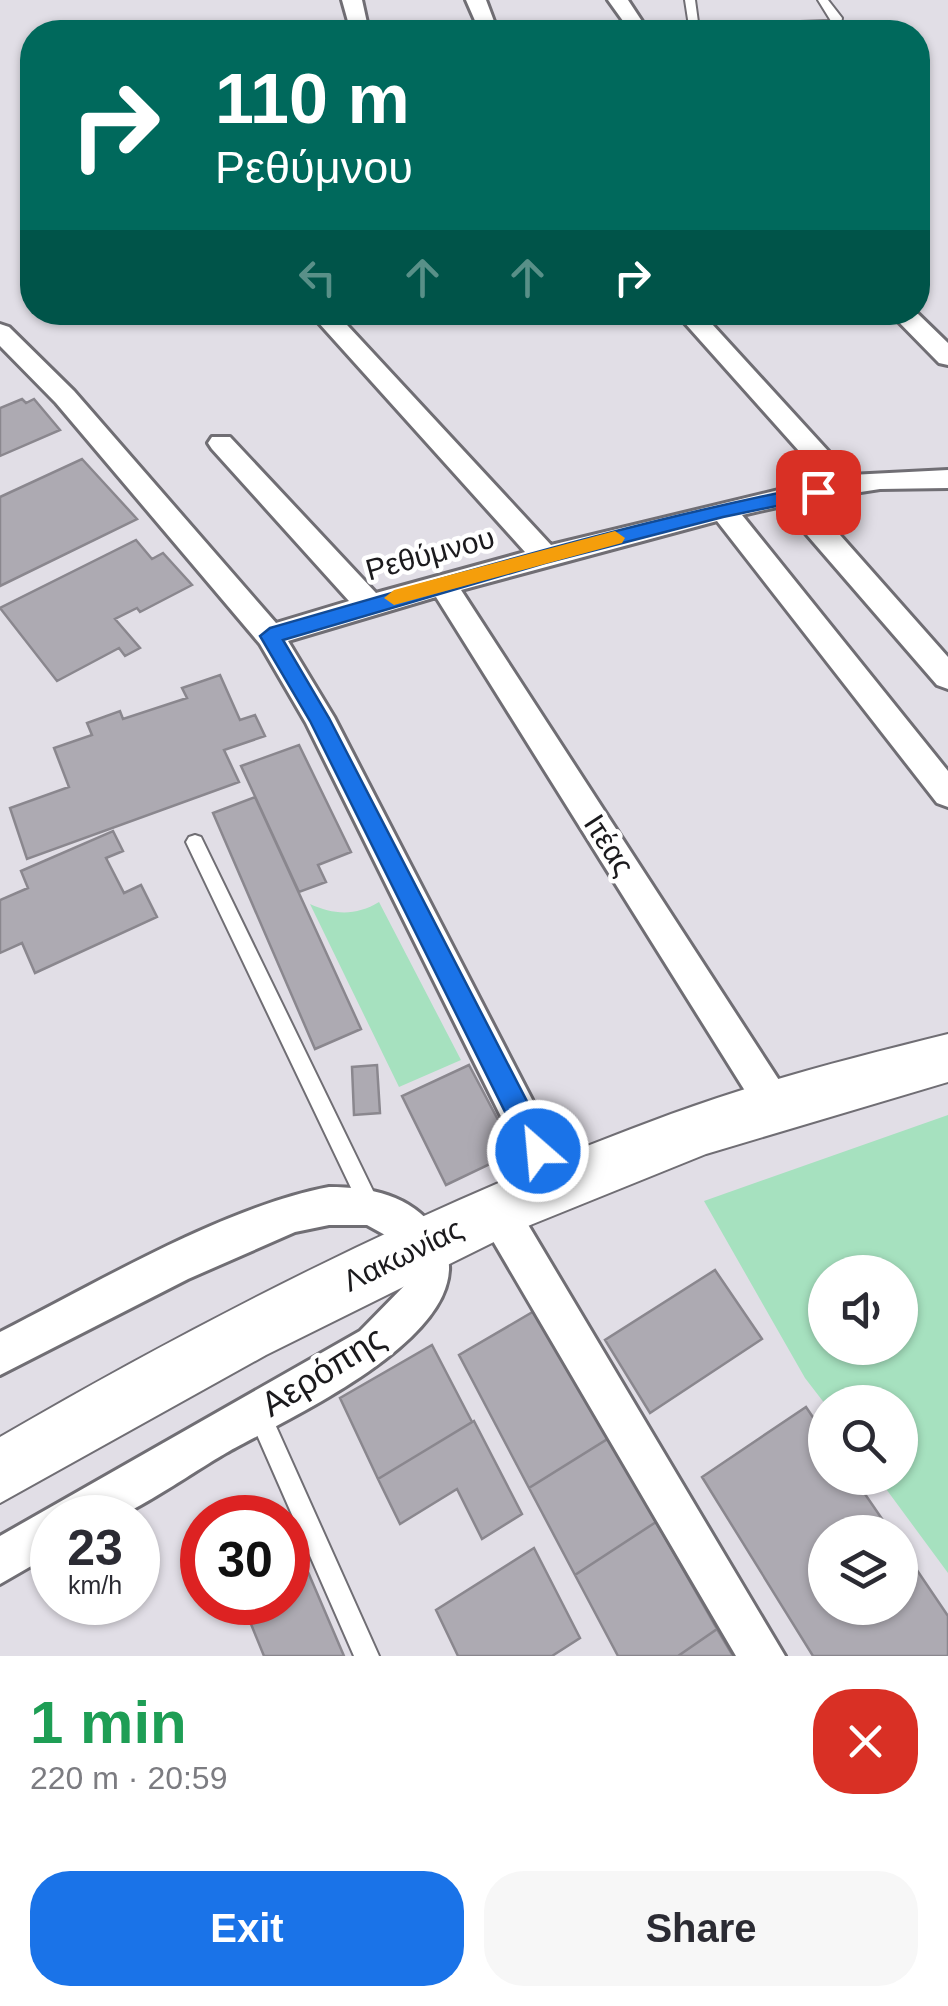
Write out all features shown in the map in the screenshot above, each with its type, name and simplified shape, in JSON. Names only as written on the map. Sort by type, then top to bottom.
[{"type":"street","points":[[333,325],[545,556]]},
{"type":"street","points":[[699,325],[846,487]]},
{"type":"street","points":[[915,325],[948,357]]},
{"type":"street","points":[[0,332],[65,397],[270,636],[319,718],[556,1186]]},
{"type":"street","points":[[221,443],[369,604]]},
{"type":"street","name":"Ρεθύμνου","points":[[270,636],[369,604],[723,510],[910,478],[948,479]]},
{"type":"street","points":[[790,496],[948,677]]},
{"type":"street","points":[[723,510],[948,794]]},
{"type":"street","name":"Ιτέας","points":[[443,585],[776,1106]]},
{"type":"street","name":"Λακωνίας","points":[[0,1472],[100,1412],[424,1242],[497,1210],[673,1140],[776,1106],[948,1058]]},
{"type":"street","points":[[0,1354],[174,1265],[275,1220],[329,1206],[370,1206],[410,1226],[424,1242]]},
{"type":"street","points":[[497,1210],[762,1656]]},
{"type":"street","name":"Αερόπης","points":[[111,1495],[361,1354],[400,1322],[423,1295],[431,1276],[430,1256],[424,1242]]},
{"type":"street","name":"Λακωνίας","points":[[0,1442],[100,1412]]},
{"type":"street","points":[[0,1562],[30,1542]]},
{"type":"lane","points":[[195,842],[370,1206]]},
{"type":"lane","points":[[258,1411],[367,1656]]},
{"type":"green space","points":[[379,902],[461,1060],[399,1087],[310,904],[345,912]]},
{"type":"green space","points":[[948,1115],[948,1573],[918,1532],[918,1515],[905,1515],[891,1495],[918,1495],[918,1385],[810,1385],[704,1201]]},
{"type":"building","points":[[22,399],[26,403],[34,399],[60,430],[0,456],[0,408]]},
{"type":"building","points":[[82,459],[137,519],[0,586],[0,497]]},
{"type":"building","points":[[136,540],[152,559],[163,553],[192,585],[140,612],[137,608],[115,619],[140,648],[125,656],[119,648],[57,681],[0,608]]},
{"type":"building","points":[[220,675],[240,720],[255,715],[265,736],[224,750],[239,782],[27,859],[10,808],[69,787],[54,748],[92,735],[87,723],[120,711],[123,719],[187,698],[182,688]]},
{"type":"building","points":[[299,745],[351,852],[318,865],[326,882],[299,892],[241,766]]},
{"type":"building","points":[[255,797],[361,1029],[315,1049],[213,813]]},
{"type":"building","points":[[113,831],[123,851],[106,858],[124,893],[141,885],[157,917],[35,973],[22,943],[0,953],[0,900],[28,888],[21,871]]},
{"type":"building","points":[[377,1065],[380,1113],[354,1115],[352,1067]]},
{"type":"building","points":[[469,1065],[515,1152],[446,1185],[402,1096]]},
{"type":"building","points":[[715,1270],[762,1339],[650,1413],[605,1340]]},
{"type":"building","points":[[536,1310],[609,1438],[529,1488],[459,1355]]},
{"type":"building","points":[[432,1345],[472,1422],[378,1479],[340,1398]]},
{"type":"building","points":[[806,1407],[808,1495],[866,1495],[879,1515],[808,1515],[808,1625],[918,1625],[918,1572],[948,1616],[948,1656],[813,1656],[702,1477]]},
{"type":"building","points":[[474,1421],[522,1514],[482,1539],[457,1489],[400,1524],[378,1479]]},
{"type":"building","points":[[609,1438],[656,1522],[575,1575],[529,1488]]},
{"type":"building","points":[[656,1522],[717,1629],[678,1656],[618,1656],[575,1575]]},
{"type":"building","points":[[534,1548],[580,1638],[552,1656],[458,1656],[436,1610]]},
{"type":"building","points":[[310,1577],[344,1656],[264,1656],[251,1625],[310,1625]]},
{"type":"building","points":[[717,1629],[733,1656],[678,1656]]},
{"type":"slow traffic","points":[[394,598],[615,538]]},
{"type":"route","points":[[538,1151],[319,718],[270,636],[369,604],[545,556],[723,510],[818,492]]}]
